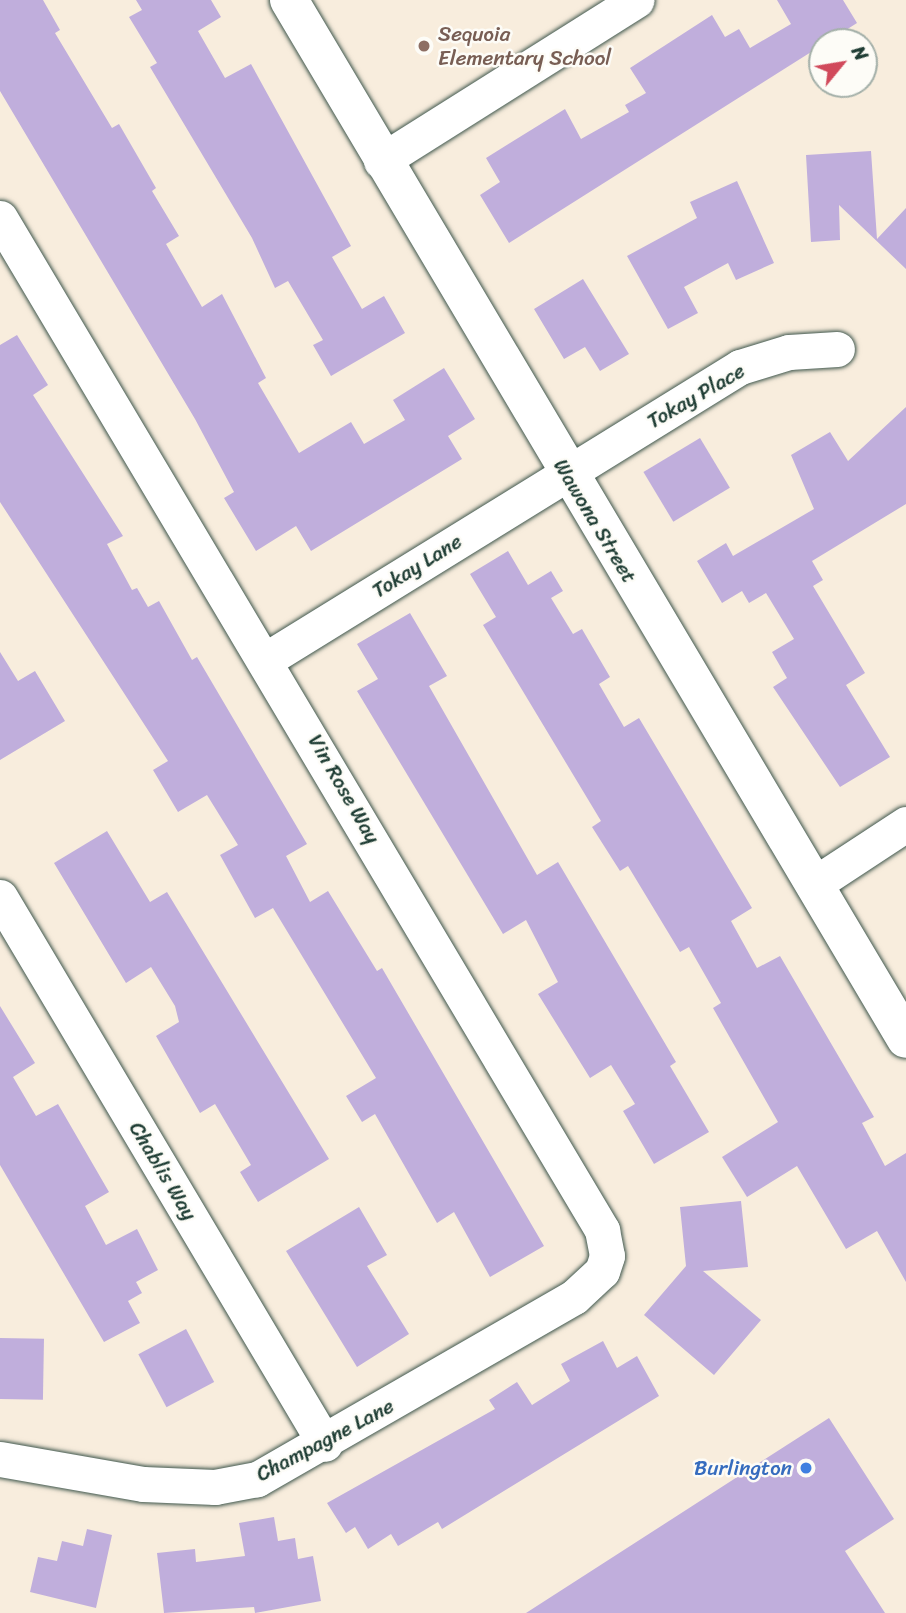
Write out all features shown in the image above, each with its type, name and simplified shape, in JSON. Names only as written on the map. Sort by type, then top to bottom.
[{"type":"street","name":"Wawona Street","points":[[289,0],[381,161],[906,1039]]},
{"type":"street","points":[[381,161],[637,0]]},
{"type":"street","name":"Vin Rose Way","points":[[4,235],[267,659],[602,1230],[607,1256],[602,1271],[574,1297],[509,1335]]},
{"type":"street","name":"Tokay Place","points":[[566,472],[740,367],[789,352],[837,349]]},
{"type":"street","name":"Tokay Lane","points":[[267,659],[566,472]]},
{"type":"street","points":[[813,885],[906,824]]},
{"type":"street","name":"Chablis Way","points":[[0,897],[325,1444]]},
{"type":"street","name":"Champagne Lane","points":[[0,1459],[143,1484],[215,1487],[257,1479],[325,1444],[509,1335]]},
{"type":"building","points":[[0,0],[43,0],[60,30],[55,33],[112,128],[119,124],[156,188],[152,191],[179,236],[166,244],[202,307],[222,294],[266,378],[258,383],[299,453],[351,422],[364,444],[405,420],[393,400],[444,368],[475,419],[448,436],[462,459],[311,551],[296,526],[256,551],[224,498],[234,492],[195,419],[0,91]]},
{"type":"building","points":[[136,0],[211,0],[221,17],[198,31],[225,78],[251,64],[351,246],[332,257],[362,309],[384,296],[405,333],[331,376],[313,345],[323,340],[288,281],[275,288],[252,238],[150,67],[157,63],[129,17],[142,10]]},
{"type":"building","points":[[777,0],[843,0],[857,23],[849,28],[808,28],[808,54],[509,243],[480,195],[500,182],[486,158],[565,109],[581,139],[629,112],[625,105],[646,93],[630,68],[712,15],[725,37],[739,29],[750,48],[791,24]]},
{"type":"building","points":[[871,151],[877,239],[906,208],[906,269],[839,205],[840,240],[811,242],[806,155]]},
{"type":"building","points":[[737,181],[774,263],[736,280],[728,263],[684,287],[698,313],[668,329],[627,256],[697,218],[690,202]]},
{"type":"building","points":[[583,279],[629,354],[600,371],[585,347],[564,359],[534,309]]},
{"type":"building","points":[[17,335],[48,385],[33,395],[123,536],[107,544],[132,590],[137,588],[148,607],[159,601],[192,660],[197,657],[307,844],[286,856],[310,902],[328,891],[377,971],[382,968],[544,1246],[490,1277],[454,1212],[437,1223],[375,1114],[362,1122],[346,1096],[376,1078],[273,908],[255,918],[220,855],[238,845],[207,795],[178,812],[153,770],[168,761],[0,502],[0,345]]},
{"type":"building","points":[[906,407],[906,504],[812,561],[823,580],[813,586],[865,673],[846,685],[890,757],[840,787],[773,687],[787,678],[772,652],[794,639],[766,593],[749,603],[742,591],[722,603],[697,561],[726,543],[733,556],[814,509],[791,455],[830,432],[848,461]]},
{"type":"building","points":[[700,438],[730,488],[673,522],[643,472]]},
{"type":"building","points":[[508,551],[528,585],[551,571],[563,591],[551,598],[573,634],[582,629],[610,677],[599,684],[624,727],[639,718],[752,908],[731,921],[757,968],[780,956],[874,1117],[862,1123],[885,1166],[906,1153],[906,1282],[877,1231],[846,1249],[797,1166],[747,1197],[722,1157],[778,1122],[713,1008],[721,1003],[689,947],[680,952],[628,866],[620,871],[592,827],[601,821],[483,625],[496,617],[470,574]]},
{"type":"building","points":[[410,613],[447,676],[429,686],[537,875],[558,862],[676,1062],[670,1066],[709,1132],[654,1164],[623,1111],[635,1104],[611,1065],[590,1078],[538,994],[558,982],[526,920],[503,934],[357,691],[378,679],[357,644]]},
{"type":"building","points":[[0,652],[18,681],[35,671],[65,721],[0,760]]},
{"type":"building","points":[[107,831],[150,902],[167,892],[329,1159],[258,1202],[240,1172],[251,1165],[215,1104],[200,1113],[156,1036],[179,1022],[175,1006],[151,967],[126,983],[54,863]]},
{"type":"building","points":[[0,1006],[35,1063],[13,1077],[36,1116],[58,1104],[109,1192],[85,1206],[106,1245],[137,1229],[158,1270],[136,1282],[142,1293],[128,1301],[140,1323],[104,1342],[0,1165]]},
{"type":"building","points":[[741,1201],[748,1267],[703,1271],[761,1320],[714,1375],[644,1315],[686,1266],[680,1207]]},
{"type":"building","points":[[359,1207],[387,1255],[367,1266],[409,1334],[357,1367],[286,1251]]},
{"type":"building","points":[[186,1329],[214,1382],[166,1407],[138,1354]]},
{"type":"building","points":[[0,1338],[44,1339],[43,1400],[0,1399]]},
{"type":"building","points":[[603,1341],[617,1368],[637,1356],[659,1396],[442,1529],[438,1522],[398,1546],[391,1534],[368,1549],[355,1527],[346,1533],[327,1503],[495,1409],[489,1400],[517,1382],[532,1405],[570,1381],[561,1364]]},
{"type":"building","name":"Burlington","points":[[829,1418],[894,1519],[845,1551],[885,1613],[526,1613]]},
{"type":"building","points":[[274,1517],[278,1541],[295,1538],[298,1559],[313,1556],[321,1601],[255,1613],[254,1607],[164,1613],[157,1553],[195,1549],[196,1562],[245,1556],[239,1523]]},
{"type":"building","points":[[87,1529],[112,1535],[96,1608],[30,1592],[38,1557],[57,1561],[62,1541],[83,1546]]},
{"type":"place","name":"Sequoia Elementary School","points":[[424,46]]},
{"type":"place","name":"Burlington","points":[[806,1468]]}]
